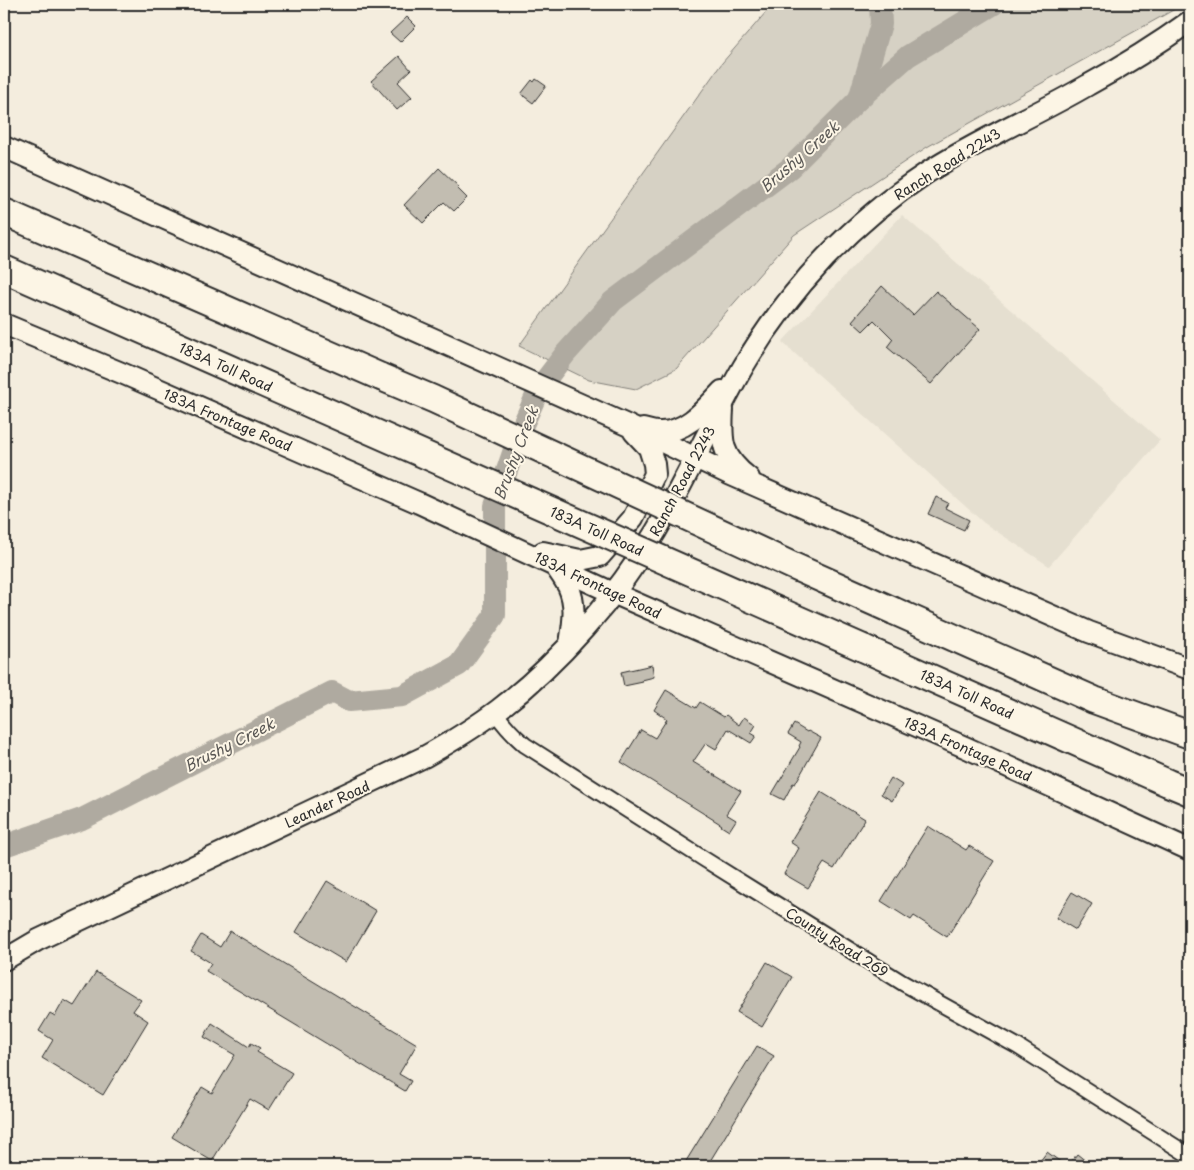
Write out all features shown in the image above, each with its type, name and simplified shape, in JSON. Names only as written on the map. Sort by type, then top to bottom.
[{"type":"highway","points":[[4,212],[433,400],[792,566],[1094,700],[1190,735]]},
{"type":"highway","name":"183A Toll Road","points":[[4,268],[1190,792]]},
{"type":"main road","name":"Ranch Road 2243","points":[[613,593],[652,538],[740,372],[768,328],[795,292],[825,258],[890,199],[926,174],[964,151],[1088,85],[1190,22]]},
{"type":"main road","points":[[4,147],[629,426],[767,491],[1089,632],[1190,669]]},
{"type":"main road","name":"183A Frontage Road","points":[[4,324],[124,374],[510,544],[553,561],[613,593],[958,744],[1190,850]]},
{"type":"main road","points":[[629,426],[661,432],[673,430],[684,425],[698,416],[740,372]]},
{"type":"main road","points":[[724,403],[722,435],[732,464],[767,491]]},
{"type":"main road","points":[[569,645],[574,619],[573,602],[568,586],[553,561],[580,560],[600,556],[633,518],[655,474],[649,448],[629,426]]},
{"type":"main road","name":"Leander Road","points":[[4,960],[38,940],[424,757],[463,735],[495,712],[544,671],[613,593]]},
{"type":"street","name":"County Road 269","points":[[495,712],[504,725],[525,745],[903,983],[1017,1046],[1190,1156]]},
{"type":"shaded area","points":[[773,4],[1184,4],[927,147],[794,235],[676,369],[636,389],[589,380],[519,346],[722,63]]},
{"type":"shaded area","points":[[902,215],[1160,440],[1049,566],[984,523],[782,342]]},
{"type":"building","points":[[407,17],[416,26],[400,42],[390,33]]},
{"type":"building","points":[[399,56],[411,70],[398,82],[412,97],[397,110],[371,81]]},
{"type":"building","points":[[536,79],[546,86],[533,103],[521,94],[532,80],[534,82]]},
{"type":"building","points":[[439,168],[459,187],[457,188],[467,198],[454,211],[444,202],[423,223],[404,205]]},
{"type":"building","points":[[882,286],[913,315],[936,291],[980,329],[931,384],[887,347],[893,339],[874,320],[863,331],[852,321]]},
{"type":"building","points":[[936,497],[948,503],[945,508],[969,520],[964,530],[928,514]]},
{"type":"building","points":[[652,665],[654,677],[642,680],[643,682],[624,686],[621,672]]},
{"type":"building","points":[[666,690],[696,708],[700,702],[724,717],[726,715],[739,725],[744,717],[756,725],[751,733],[756,736],[751,743],[728,729],[716,749],[706,743],[693,762],[741,791],[726,814],[736,820],[729,831],[621,762],[641,730],[655,738],[667,719],[654,710]]},
{"type":"building","points":[[794,724],[821,738],[784,800],[772,794],[800,747],[801,742],[788,734]]},
{"type":"building","points":[[891,778],[902,785],[892,801],[881,794]]},
{"type":"building","points":[[821,792],[865,819],[834,869],[824,863],[808,888],[784,874],[799,848],[790,842]]},
{"type":"building","points":[[928,826],[966,850],[969,846],[994,861],[947,937],[914,916],[911,920],[881,901]]},
{"type":"building","points":[[327,881],[376,911],[346,962],[296,932]]},
{"type":"building","points":[[1072,892],[1092,904],[1076,930],[1056,918]]},
{"type":"building","points":[[230,931],[417,1044],[399,1074],[411,1081],[405,1091],[206,971],[211,963],[191,951],[201,935],[220,947]]},
{"type":"building","points":[[767,962],[792,977],[762,1027],[737,1012]]},
{"type":"building","points":[[96,972],[141,1000],[133,1011],[148,1021],[103,1095],[42,1058],[53,1040],[39,1031],[50,1013],[55,1016],[64,1000],[74,1006]]},
{"type":"building","points":[[212,1023],[249,1047],[251,1043],[260,1048],[257,1052],[292,1073],[269,1110],[250,1099],[212,1161],[172,1137],[202,1087],[212,1093],[235,1055],[204,1037]]},
{"type":"building","points":[[757,1046],[774,1056],[707,1166],[683,1166]]},
{"type":"building","points":[[1047,1152],[1066,1166],[1036,1166]]},
{"type":"building","points":[[1077,1154],[1092,1166],[1068,1166]]},
{"type":"waterway","points":[[859,99],[881,24],[880,4]]},
{"type":"waterway","name":"Brushy Creek","points":[[4,846],[82,819],[332,692],[349,701],[402,696],[459,665],[495,615],[495,506],[521,429],[540,387],[566,353],[613,301],[790,168],[859,99],[908,56],[994,4]]}]
